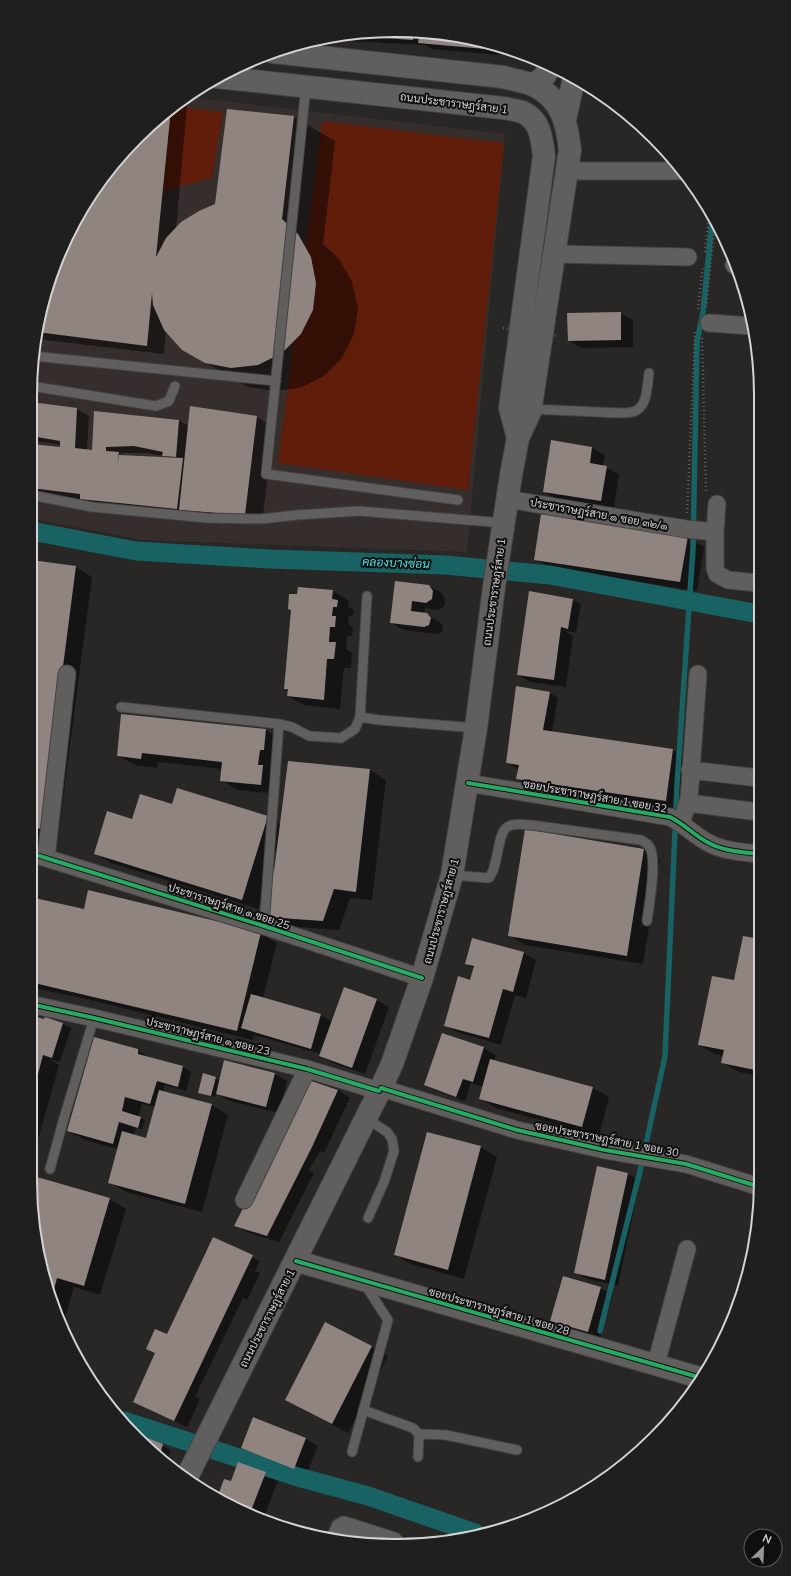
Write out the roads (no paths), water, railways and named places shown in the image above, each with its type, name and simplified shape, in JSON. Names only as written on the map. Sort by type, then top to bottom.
[{"type":"main road","name":"ถนนประชาราษฎร์สาย 1","points":[[189,1474],[296,1261],[392,1064],[422,978],[452,875],[468,783],[507,499],[518,438],[530,409],[570,150],[565,120],[556,103],[545,92],[533,85],[503,77],[288,54]]},
{"type":"main road","points":[[533,85],[544,77],[548,71]]},
{"type":"main road","name":"ถนนประชาราษฎร์สาย 1","points":[[229,78],[503,108],[523,112],[533,120],[539,128],[544,156],[510,408],[518,438]]},
{"type":"main road","name":"ถนนประชาราษฎร์สาย 1","points":[[565,120],[573,84]]},
{"type":"street","points":[[567,171],[675,171]]},
{"type":"street","points":[[554,254],[688,257]]},
{"type":"street","points":[[702,321],[747,325]]},
{"type":"street","points":[[711,498],[699,531],[717,574],[728,580],[754,583]]},
{"type":"street","name":"ประชาราษฎร์สาย ๑ ซอย ๓๒/๑","points":[[507,499],[699,531]]},
{"type":"street","points":[[46,858],[67,674]]},
{"type":"street","points":[[677,821],[688,803],[698,674]]},
{"type":"street","points":[[690,770],[754,777]]},
{"type":"street","name":"ซอยประชาราษฎร์สาย 1 ซอย 32","points":[[468,783],[677,821],[708,843],[722,848],[754,853]]},
{"type":"street","points":[[688,803],[754,811]]},
{"type":"street","name":"ประชาราษฎร์สาย ๑ ซอย 25","points":[[37,855],[264,926],[422,978]]},
{"type":"street","name":"ประชาราษฎร์สาย ๑ ซอย 23","points":[[37,1006],[307,1069],[380,1090]]},
{"type":"street","points":[[244,1200],[307,1069]]},
{"type":"street","name":"ซอยประชาราษฎร์สาย 1 ซอย 30","points":[[380,1090],[517,1130],[605,1150],[686,1164],[754,1185]]},
{"type":"street","points":[[656,1364],[687,1249]]},
{"type":"street","name":"ซอยประชาราษฎร์สาย 1 ซอย 28","points":[[296,1261],[696,1376]]},
{"type":"street","points":[[337,1534],[340,1528],[344,1525],[387,1539]]},
{"type":"lane","points":[[306,86],[266,474],[458,500]]},
{"type":"lane","points":[[39,357],[276,381]]},
{"type":"lane","points":[[530,409],[619,413],[633,412],[638,410],[644,403],[649,373]]},
{"type":"lane","points":[[37,387],[156,406],[170,401],[175,386]]},
{"type":"lane","points":[[37,496],[92,507],[207,518],[261,519],[359,511],[504,523]]},
{"type":"lane","points":[[121,707],[279,724],[292,727],[309,736],[341,738],[355,728],[360,717],[367,596]]},
{"type":"lane","points":[[360,717],[476,728]]},
{"type":"lane","points":[[264,926],[279,724]]},
{"type":"lane","points":[[452,875],[488,878],[493,872],[502,835],[506,828],[515,824],[641,840],[648,844],[652,851],[653,872],[647,921]]},
{"type":"lane","points":[[50,1169],[94,1018]]},
{"type":"lane","points":[[366,1118],[387,1132],[392,1139],[394,1151],[384,1182],[368,1218]]},
{"type":"lane","points":[[352,1452],[388,1320],[362,1280]]},
{"type":"lane","points":[[363,1410],[413,1428],[419,1434],[446,1435],[517,1450]]},
{"type":"lane","points":[[418,1457],[419,1434]]},
{"type":"waterway","points":[[600,1331],[641,1167],[665,1056],[677,785],[693,548],[697,342],[703,312],[711,226]]},
{"type":"waterway","name":"คลองบางซ่อน","points":[[37,532],[136,551],[270,559],[446,565],[550,575],[754,613]]},
{"type":"waterway","points":[[132,1424],[298,1477],[368,1496],[469,1531]]}]
